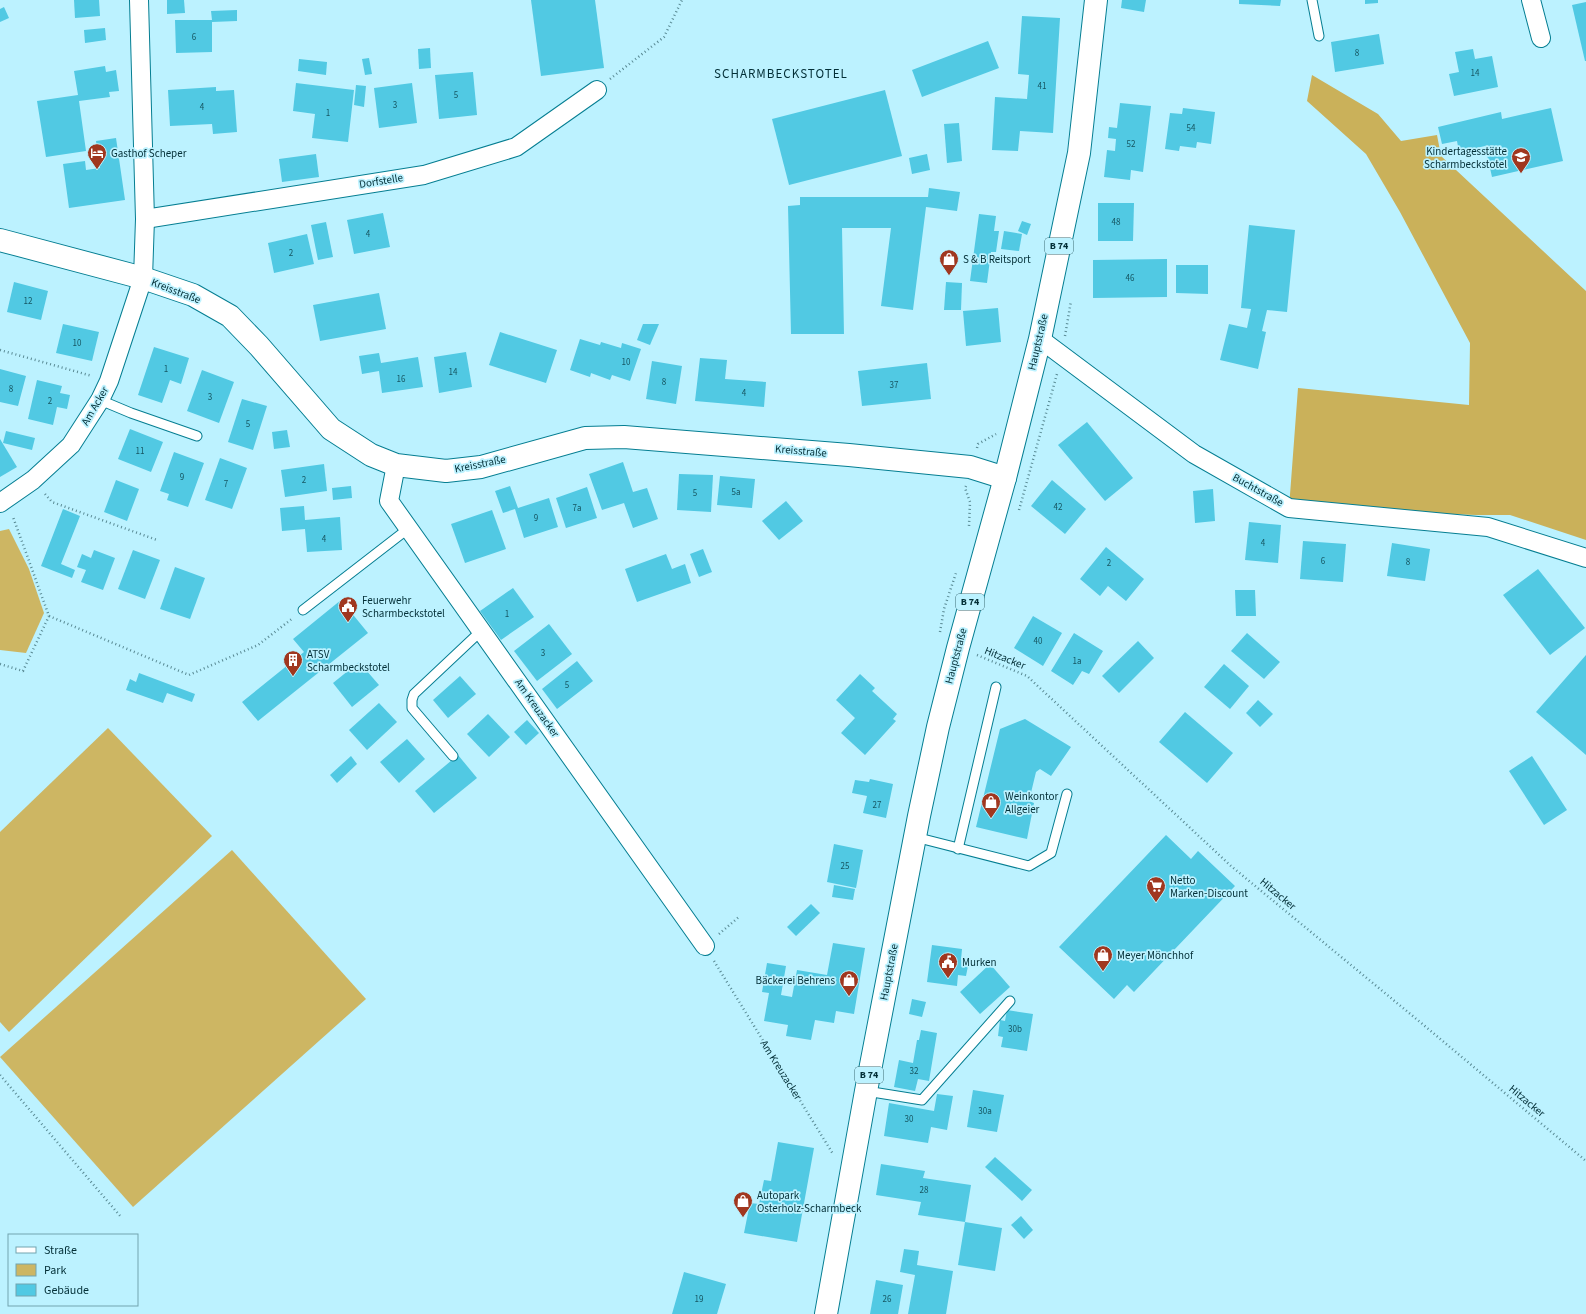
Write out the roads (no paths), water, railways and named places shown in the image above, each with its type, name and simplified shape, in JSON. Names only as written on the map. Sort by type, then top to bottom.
[{"type":"main road","name":"Hauptstraße","points":[[826,1314],[866,1091],[915,837],[938,727],[958,648],[1005,478],[1040,339],[1079,153],[1096,0]]},
{"type":"main road","name":"Kreisstraße","points":[[0,240],[143,278],[193,295],[230,316],[259,346],[331,429],[371,455],[396,465],[446,471],[480,466],[585,438],[624,437],[848,455],[970,467],[1005,478]]},
{"type":"street","name":"Am Acker","points":[[3,501],[33,480],[71,445],[100,400],[109,381],[143,278],[145,219],[139,0]]},
{"type":"street","points":[[1531,0],[1541,38]]},
{"type":"street","name":"Dorfstelle","points":[[145,219],[424,175],[516,147],[597,90]]},
{"type":"street","name":"Buchtstraße","points":[[1040,339],[1194,454],[1289,508],[1488,526],[1586,558]]},
{"type":"street","name":"Am Kreuzacker","points":[[396,465],[389,501],[706,946]]},
{"type":"lane","points":[[1312,0],[1319,36]]},
{"type":"lane","points":[[100,400],[131,413],[197,436]]},
{"type":"lane","points":[[303,610],[409,528]]},
{"type":"lane","points":[[453,756],[412,708],[412,700],[414,694],[482,630]]},
{"type":"lane","points":[[958,849],[996,687]]},
{"type":"lane","points":[[915,837],[1029,866],[1051,853],[1067,794]]},
{"type":"lane","points":[[866,1091],[922,1100],[1010,1001]]},
{"type":"place","name":"Gasthof Scheper","points":[[97,170]]},
{"type":"place","name":"Kindertagesstätte Scharmbeckstotel","points":[[1521,174]]},
{"type":"place","name":"S & B Reitsport","points":[[949,276]]},
{"type":"place","name":"Feuerwehr Scharmbeckstotel","points":[[348,623]]},
{"type":"place","name":"ATSV Scharmbeckstotel","points":[[293,677]]},
{"type":"place","name":"Weinkontor Allgeier","points":[[991,819]]},
{"type":"place","name":"Netto Marken-Discount","points":[[1156,903]]},
{"type":"place","name":"Meyer Mönchhof","points":[[1103,972]]},
{"type":"place","name":"Murken","points":[[948,979]]},
{"type":"place","name":"Bäckerei Behrens","points":[[849,997]]},
{"type":"place","name":"Autopark Osterholz-Scharmbeck","points":[[743,1218]]},
{"type":"district","name":"SCHARMBECKSTOTEL","points":[[781,74]]}]
